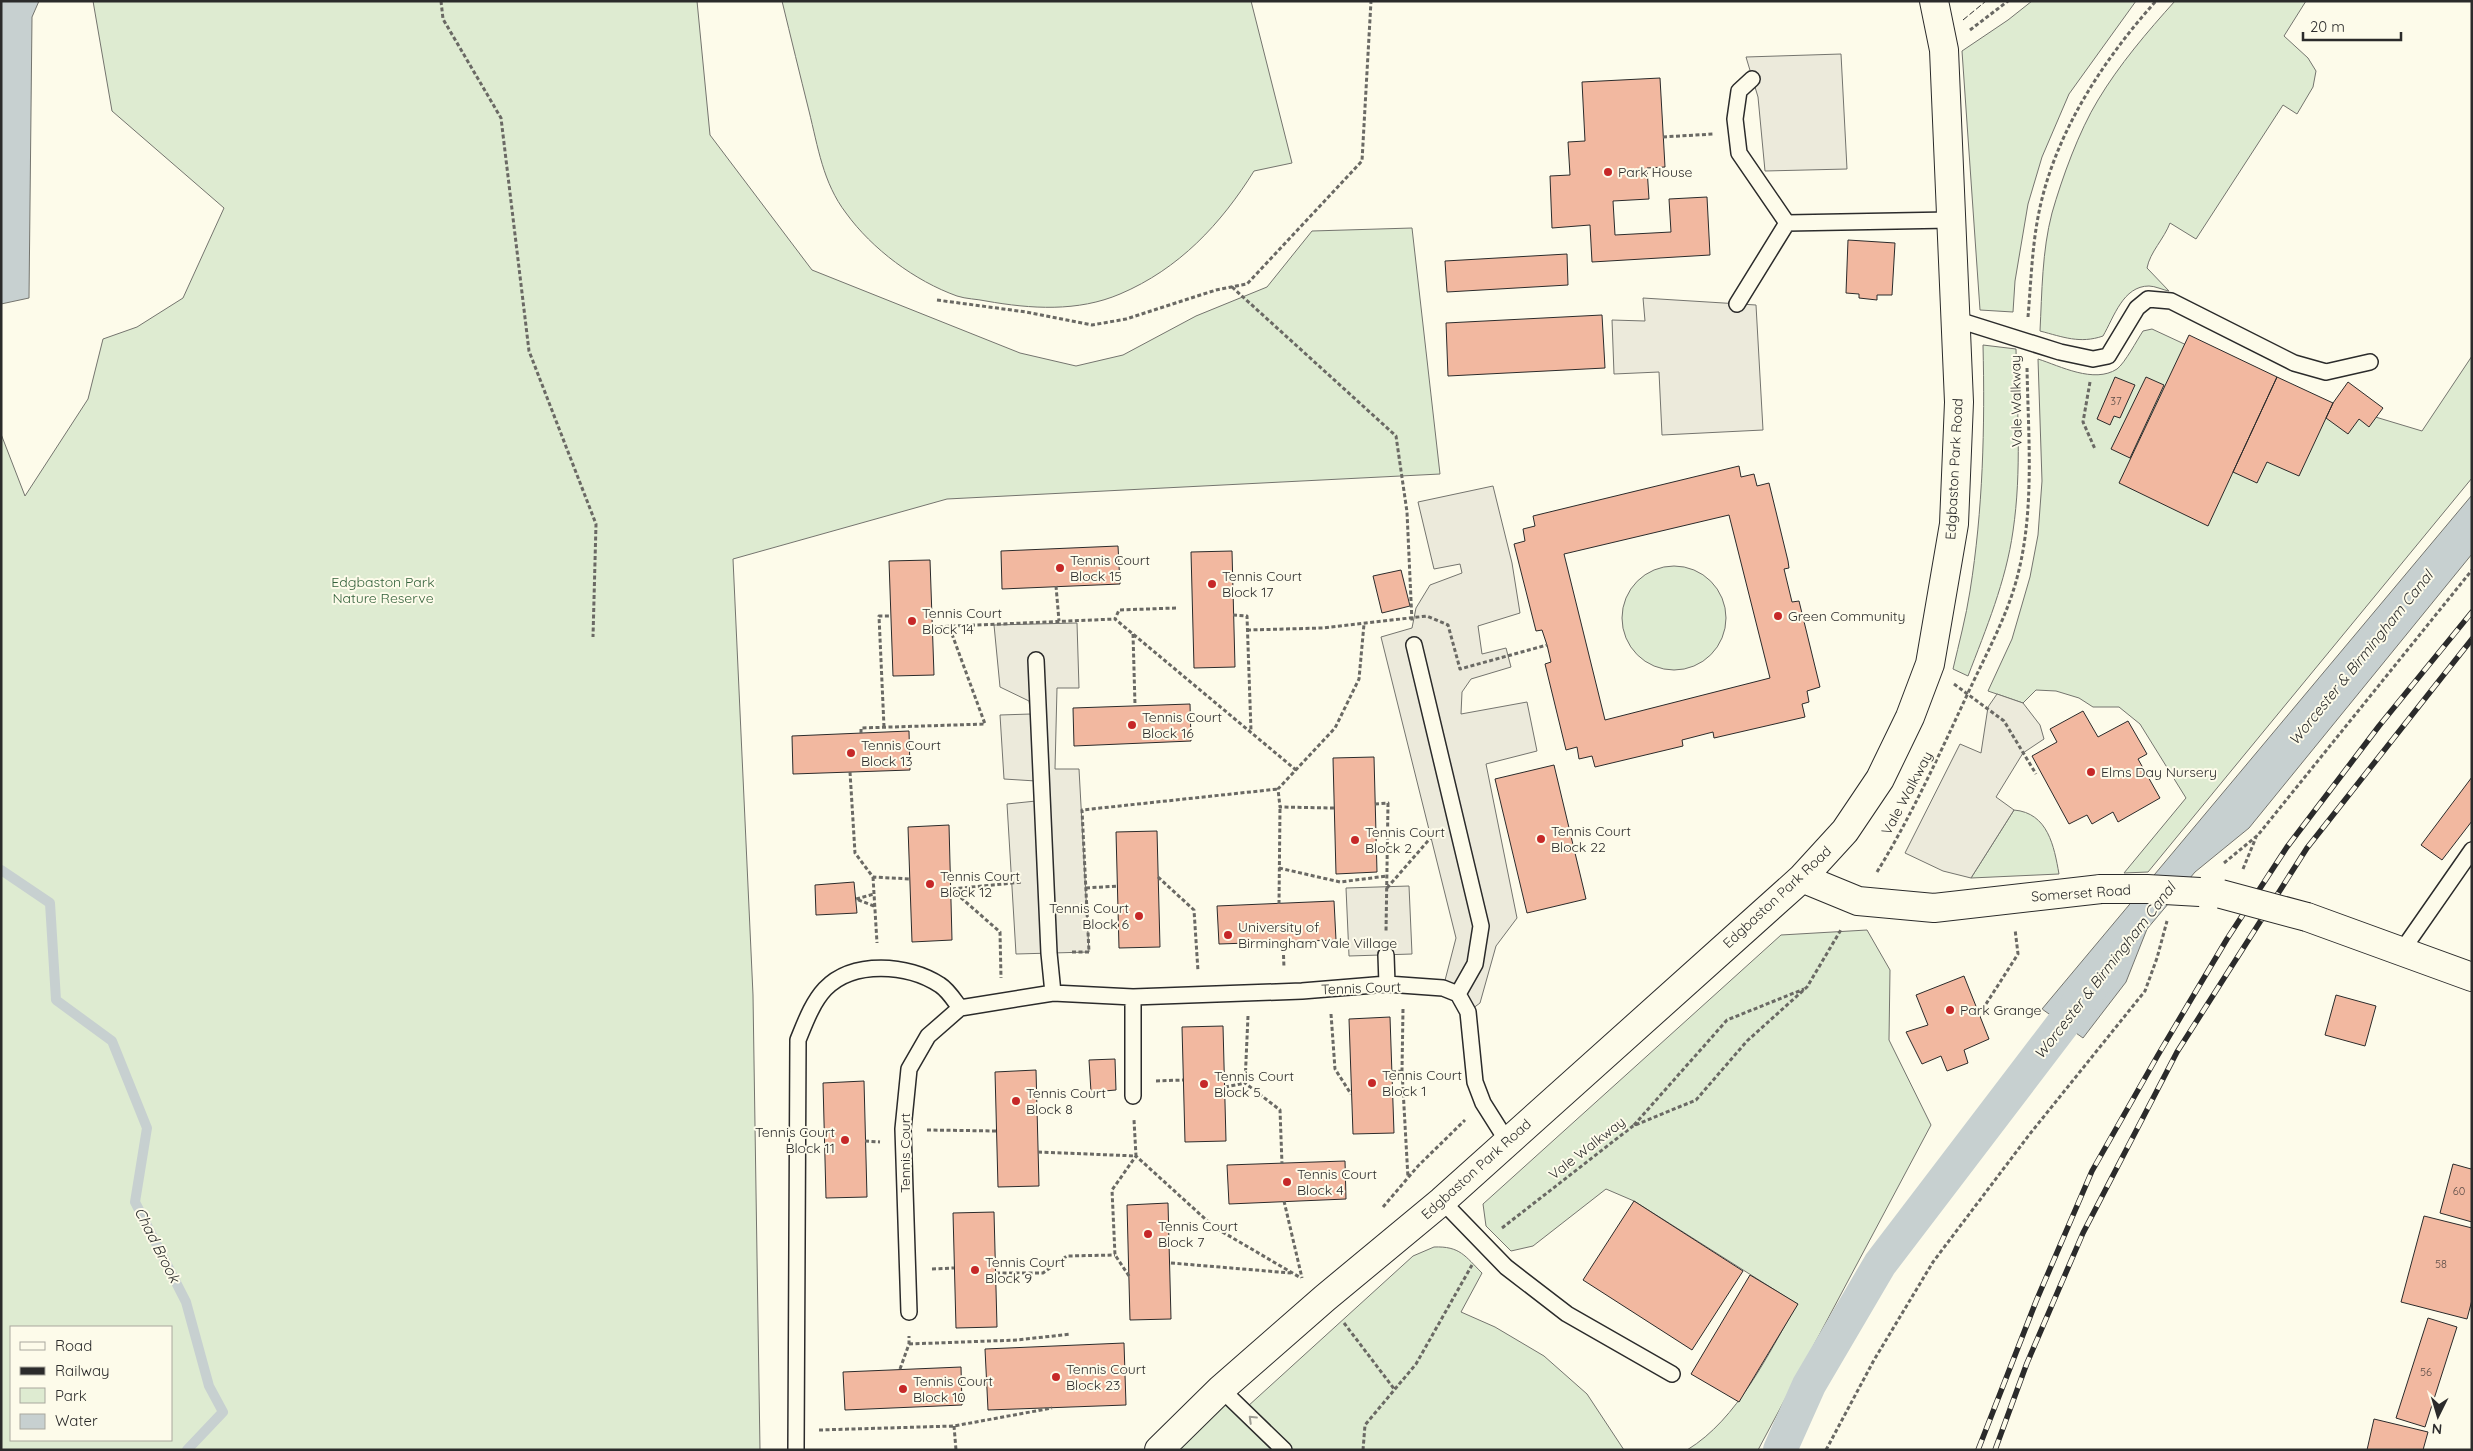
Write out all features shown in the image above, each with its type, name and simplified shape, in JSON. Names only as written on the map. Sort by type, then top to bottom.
[{"type":"street","name":"Edgbaston Park Road","points":[[1159,1450],[1221,1389],[1325,1298],[1442,1201],[1802,878],[1845,831],[1880,779],[1910,717],[1930,664],[1954,524],[1959,402],[1944,50],[1934,1]]},
{"type":"street","name":"Somerset Road","points":[[1802,878],[1858,902],[1934,908],[2101,889],[2221,887],[2472,977]]},
{"type":"lane","points":[[1752,79],[1739,91],[1735,119],[1739,153],[1758,184],[1787,223]]},
{"type":"lane","points":[[1787,223],[1950,220]]},
{"type":"lane","points":[[1737,304],[1787,223]]},
{"type":"lane","points":[[1955,319],[2026,339],[2060,352],[2093,359],[2108,356],[2137,308],[2148,299],[2171,301],[2294,363],[2326,372],[2370,362]]},
{"type":"lane","points":[[1414,645],[1481,926],[1475,964],[1458,994],[1468,1012],[1475,1082],[1484,1103],[1507,1141]]},
{"type":"lane","points":[[1036,660],[1049,953],[1054,993]]},
{"type":"lane","points":[[2401,952],[2472,850]]},
{"type":"lane","points":[[1386,955],[1387,984]]},
{"type":"lane","points":[[796,1450],[798,1040],[810,1012],[826,989],[846,975],[880,968],[921,976],[941,985],[960,1008]]},
{"type":"lane","name":"Tennis Court","points":[[909,1312],[902,1130],[910,1069],[928,1036],[960,1008],[1054,993],[1133,997],[1387,984],[1443,988],[1458,994]]},
{"type":"lane","points":[[1133,997],[1133,1096]]},
{"type":"lane","points":[[1442,1201],[1484,1242],[1506,1267],[1567,1314],[1672,1374]]},
{"type":"lane","points":[[1221,1389],[1284,1450]]},
{"type":"path","points":[[441,1],[443,19],[500,118],[529,350],[596,524],[593,637]]},
{"type":"path","points":[[937,300],[1026,312],[1092,325],[1126,319],[1247,284],[1362,161],[1371,1]]},
{"type":"path","points":[[1944,50],[2008,1]]},
{"type":"path","name":"Vale Walkway","points":[[1363,1450],[1365,1425],[1416,1364],[1484,1242],[1633,1126],[1696,1100],[1747,1041],[1807,987],[1889,852],[1944,748],[1997,633],[2020,566],[2029,477],[2026,339],[2032,264],[2039,211],[2060,148],[2085,97],[2131,29],[2156,1]]},
{"type":"path","points":[[1663,137],[1736,133]]},
{"type":"path","points":[[1232,287],[1396,436],[1407,512],[1414,645]]},
{"type":"path","points":[[2093,359],[2083,422],[2095,449]]},
{"type":"path","points":[[2221,887],[2258,835],[2472,570]]},
{"type":"path","points":[[1056,586],[1059,621]]},
{"type":"path","points":[[1115,619],[1119,610],[1176,608]]},
{"type":"path","points":[[1233,615],[1247,616],[1251,732]]},
{"type":"path","points":[[884,727],[879,616],[891,616]]},
{"type":"path","points":[[1247,630],[1323,628],[1427,616],[1448,625],[1460,670],[1547,646]]},
{"type":"path","points":[[932,627],[1115,619],[1296,770]]},
{"type":"path","points":[[1049,953],[1089,952],[1082,810],[1278,789],[1335,728],[1359,679],[1364,624]]},
{"type":"path","points":[[861,733],[862,728],[985,724],[949,626]]},
{"type":"path","points":[[1133,634],[1135,705]]},
{"type":"path","points":[[1930,664],[1967,695],[1988,707],[2004,721],[2036,774]]},
{"type":"path","points":[[850,772],[854,853],[873,877],[880,968]]},
{"type":"path","points":[[1278,789],[1280,807],[1279,904]]},
{"type":"path","points":[[1375,804],[1388,803],[1386,955]]},
{"type":"path","points":[[1280,807],[1334,808]]},
{"type":"path","points":[[1387,889],[1454,810]]},
{"type":"path","points":[[2222,865],[2258,835]]},
{"type":"path","points":[[1280,868],[1340,882],[1387,876]]},
{"type":"path","points":[[873,877],[910,879]]},
{"type":"path","points":[[1158,877],[1194,910],[1200,994]]},
{"type":"path","points":[[1001,1001],[1000,932],[951,889],[1046,880]]},
{"type":"path","points":[[1086,888],[1118,886]]},
{"type":"path","points":[[874,894],[856,899],[874,906]]},
{"type":"path","points":[[1986,1004],[2018,954],[2011,899]]},
{"type":"path","points":[[1826,1450],[1874,1360],[1933,1262],[2029,1135],[2145,991],[2157,958],[2165,922],[2171,916]]},
{"type":"path","points":[[1404,985],[1402,1071],[1408,1179]]},
{"type":"path","points":[[1633,1126],[1727,1020],[1807,987]]},
{"type":"path","points":[[1330,988],[1335,1069],[1352,1094]]},
{"type":"path","points":[[1245,1083],[1249,992]]},
{"type":"path","points":[[1392,1072],[1402,1071]]},
{"type":"path","points":[[1225,1087],[1245,1083],[1280,1110],[1282,1164]]},
{"type":"path","points":[[1129,1276],[1115,1255],[1112,1190],[1136,1156],[1133,1096]]},
{"type":"path","points":[[1377,1214],[1443,1140],[1484,1103]]},
{"type":"path","points":[[902,1130],[996,1131]]},
{"type":"path","points":[[1038,1152],[1136,1156],[1214,1227],[1302,1279],[1315,1284],[1395,1390]]},
{"type":"path","points":[[1284,1202],[1302,1279]]},
{"type":"path","points":[[996,1273],[1043,1273],[1067,1256],[1115,1255]]},
{"type":"path","points":[[1171,1263],[1294,1274]]},
{"type":"path","points":[[900,1370],[909,1344],[909,1312]]},
{"type":"path","points":[[909,1344],[1016,1340],[1071,1334]]},
{"type":"path","points":[[796,1431],[954,1426],[1052,1408]]},
{"type":"path","points":[[954,1426],[956,1450]]},
{"type":"green space","name":"Edgbaston Park Nature Reserve","points":[[93,1],[697,1],[710,135],[812,270],[1020,353],[1076,366],[1123,355],[1196,316],[1267,287],[1312,231],[1412,228],[1440,474],[947,499],[733,559],[753,995],[760,1450],[1,1450],[1,434],[25,496],[88,399],[103,339],[137,327],[183,298],[224,208],[112,111]]},
{"type":"green space","points":[[782,1],[1251,1],[1292,163],[1254,171],[1213,227],[1197,243],[1161,272],[1120,294],[1088,304],[1054,307],[1020,306],[957,296],[941,290],[910,273],[881,251],[868,239],[838,201],[822,164]]},
{"type":"green space","points":[[2032,1],[2136,1],[2069,94],[2042,157],[2028,204],[2015,281],[2013,312],[1980,310],[1962,51],[2008,20]]},
{"type":"green space","points":[[2175,1],[2306,1],[2284,36],[2308,58],[2316,71],[2313,87],[2297,114],[2283,105],[2196,239],[2170,223],[2151,256],[2147,268],[2169,291],[2149,286],[2140,287],[2132,291],[2120,304],[2103,336],[2079,340],[2040,331],[2046,242],[2056,199],[2072,155],[2091,112],[2106,87],[2134,49]]},
{"type":"green space","points":[[2152,329],[2279,388],[2422,431],[2472,356],[2472,478],[2148,872],[2124,873],[2186,798],[2140,724],[2119,707],[2093,707],[2079,698],[2056,691],[2036,690],[2023,703],[1988,691],[2012,639],[2030,577],[2038,535],[2042,481],[2038,359],[2077,372],[2098,375],[2108,373],[2120,366],[2143,331]]},
{"type":"green space","points":[[1983,345],[2016,349],[2017,486],[2013,531],[2006,568],[1995,605],[1968,676],[1953,669],[1968,601],[1978,530],[1984,407]]},
{"type":"green space","points":[[1674,566],[1694,570],[1703,575],[1717,589],[1722,598],[1726,618],[1722,638],[1717,647],[1703,661],[1694,666],[1674,670],[1654,666],[1645,661],[1631,647],[1626,638],[1622,618],[1626,598],[1631,589],[1645,575],[1654,570]]},
{"type":"green space","points":[[2014,810],[2025,812],[2035,817],[2042,824],[2052,842],[2059,874],[1971,878]]},
{"type":"green space","points":[[1867,930],[1890,970],[1889,1040],[1931,1125],[1758,1450],[1687,1450],[1705,1437],[1737,1403],[1763,1364],[1797,1304],[1634,1201],[1606,1189],[1533,1246],[1511,1251],[1486,1226],[1483,1204],[1781,935]]},
{"type":"green space","points":[[1434,1247],[1456,1250],[1482,1273],[1461,1312],[1495,1327],[1544,1356],[1587,1394],[1624,1450],[1159,1450],[1221,1389],[1247,1407],[1413,1256]]},
{"type":"shaded area","points":[[1841,54],[1847,169],[1765,171],[1758,97],[1746,57]]},
{"type":"shaded area","points":[[1643,298],[1756,305],[1763,430],[1662,435],[1659,372],[1614,374],[1612,320],[1645,321]]},
{"type":"shaded area","points":[[1493,486],[1512,563],[1520,613],[1478,626],[1482,654],[1506,648],[1511,667],[1471,679],[1462,692],[1461,714],[1527,702],[1537,751],[1486,764],[1517,918],[1496,946],[1480,1003],[1468,1012],[1443,988],[1456,938],[1381,637],[1412,628],[1416,608],[1430,585],[1462,573],[1460,564],[1434,569],[1418,502]]},
{"type":"shaded area","points":[[1077,623],[1079,688],[1057,688],[1055,769],[1079,769],[1089,952],[1016,954],[1007,804],[1036,801],[1036,781],[1004,779],[1000,715],[1031,714],[1029,701],[1000,687],[994,625]]},
{"type":"shaded area","points":[[1997,694],[2023,703],[2040,725],[2044,739],[2023,753],[1996,797],[2014,810],[1971,878],[1943,871],[1905,853],[1960,744],[1981,753],[1988,707]]},
{"type":"shaded area","points":[[1409,886],[1412,954],[1349,956],[1346,888]]},
{"type":"water","points":[[1,1],[39,1],[32,17],[29,298],[1,304]]},
{"type":"water","points":[[2472,495],[2472,554],[2249,828],[2195,872],[2147,929],[2126,982],[2083,1038],[2042,1009]]},
{"type":"building","name":"Park House","points":[[1660,78],[1665,167],[1647,168],[1649,199],[1613,201],[1615,235],[1671,232],[1669,199],[1707,197],[1710,255],[1592,262],[1590,225],[1552,228],[1550,176],[1570,175],[1568,142],[1585,141],[1582,82]]},
{"type":"building","points":[[1848,240],[1895,243],[1892,295],[1877,295],[1877,300],[1859,298],[1859,294],[1846,293]]},
{"type":"building","points":[[1567,254],[1568,285],[1447,292],[1445,261]]},
{"type":"building","points":[[1602,315],[1605,368],[1448,376],[1446,323]]},
{"type":"building","points":[[2189,335],[2277,377],[2208,526],[2119,483]]},
{"type":"building","points":[[2115,377],[2135,385],[2120,418],[2114,416],[2110,425],[2097,419]]},
{"type":"building","points":[[2146,377],[2164,385],[2130,458],[2111,449]]},
{"type":"building","points":[[2277,377],[2333,403],[2299,476],[2267,462],[2257,483],[2233,472]]},
{"type":"building","points":[[2348,382],[2383,408],[2369,427],[2359,419],[2348,434],[2326,418],[2333,403]]},
{"type":"building","name":"Green Community","points":[[1739,466],[1741,477],[1754,474],[1757,486],[1769,483],[1788,561],[1789,568],[1784,569],[1792,602],[1799,601],[1820,687],[1807,691],[1809,702],[1802,704],[1805,717],[1714,738],[1713,732],[1682,740],[1683,746],[1595,767],[1592,756],[1579,759],[1577,747],[1566,750],[1545,664],[1551,662],[1547,645],[1542,630],[1536,631],[1514,544],[1525,541],[1523,529],[1535,526],[1533,516]],"holes":[[[1729,515],[1770,678],[1605,720],[1564,554]]]},
{"type":"building","name":"Tennis Court Block 15","points":[[1118,546],[1120,584],[1002,589],[1001,551]]},
{"type":"building","name":"Tennis Court Block 17","points":[[1232,551],[1235,667],[1194,668],[1191,552]]},
{"type":"building","name":"Tennis Court Block 14","points":[[930,560],[934,675],[893,676],[889,561]]},
{"type":"building","points":[[1401,570],[1410,606],[1382,613],[1373,576]]},
{"type":"building","name":"Tennis Court Block 16","points":[[1190,704],[1191,741],[1074,746],[1073,708]]},
{"type":"building","name":"Elms Day Nursery","points":[[2083,711],[2098,737],[2128,721],[2147,754],[2138,759],[2160,798],[2118,822],[2113,812],[2092,824],[2087,815],[2069,824],[2032,756],[2057,742],[2050,729]]},
{"type":"building","name":"Tennis Court Block 13","points":[[909,731],[910,770],[793,774],[792,736]]},
{"type":"building","name":"Tennis Court Block 2","points":[[1374,757],[1377,872],[1336,874],[1333,758]]},
{"type":"building","name":"Tennis Court Block 22","points":[[1554,765],[1586,899],[1527,913],[1495,779]]},
{"type":"building","points":[[2472,777],[2472,821],[2442,860],[2421,845]]},
{"type":"building","name":"Tennis Court Block 12","points":[[949,825],[952,940],[912,942],[908,827]]},
{"type":"building","name":"Tennis Court Block 6","points":[[1157,831],[1160,947],[1119,948],[1116,832]]},
{"type":"building","points":[[854,882],[857,913],[816,915],[815,885]]},
{"type":"building","points":[[1334,901],[1336,940],[1219,944],[1217,906]]},
{"type":"building","name":"Park Grange","points":[[1964,976],[1989,1039],[1964,1050],[1968,1063],[1947,1071],[1941,1056],[1922,1064],[1906,1032],[1928,1025],[1916,995]]},
{"type":"building","points":[[2336,995],[2376,1006],[2365,1046],[2325,1035]]},
{"type":"building","name":"Tennis Court Block 1","points":[[1390,1017],[1394,1133],[1353,1134],[1349,1019]]},
{"type":"building","name":"Tennis Court Block 5","points":[[1223,1026],[1226,1141],[1185,1142],[1182,1027]]},
{"type":"building","points":[[1115,1059],[1116,1090],[1091,1092],[1089,1060]]},
{"type":"building","name":"Tennis Court Block 8","points":[[1036,1070],[1039,1186],[998,1187],[995,1072]]},
{"type":"building","name":"Tennis Court Block 11","points":[[864,1081],[867,1197],[826,1198],[823,1083]]},
{"type":"building","name":"Tennis Court Block 4","points":[[1345,1161],[1346,1199],[1229,1204],[1227,1165]]},
{"type":"building","points":[[2453,1164],[2471,1169],[2472,1167],[2472,1222],[2440,1213]]},
{"type":"building","points":[[1634,1201],[1743,1271],[1692,1350],[1583,1280]]},
{"type":"building","name":"Tennis Court Block 7","points":[[1168,1203],[1171,1319],[1130,1320],[1127,1205]]},
{"type":"building","name":"Tennis Court Block 9","points":[[994,1212],[997,1327],[956,1328],[953,1213]]},
{"type":"building","points":[[2424,1216],[2472,1228],[2472,1300],[2467,1319],[2401,1302]]},
{"type":"building","points":[[1750,1275],[1798,1304],[1739,1402],[1691,1374]]},
{"type":"building","points":[[2428,1318],[2457,1327],[2425,1427],[2396,1418]]},
{"type":"building","name":"Tennis Court Block 23","points":[[1124,1343],[1126,1405],[988,1410],[985,1349]]},
{"type":"building","name":"Tennis Court Block 10","points":[[961,1367],[962,1405],[845,1410],[843,1372]]},
{"type":"building","points":[[2374,1419],[2428,1432],[2423,1450],[2367,1450]]},
{"type":"waterway","name":"Chad Brook","points":[[1,870],[50,903],[56,1000],[112,1041],[147,1128],[135,1202],[186,1302],[209,1386],[223,1412],[187,1450]]},
{"type":"waterway","name":"Worcester & Birmingham Canal","points":[[1780,1450],[1809,1385],[1880,1264],[2091,987]]},
{"type":"railway","points":[[1978,1450],[2037,1299],[2092,1171],[2158,1055],[2227,939],[2287,847],[2379,726],[2472,612]]},
{"type":"railway","points":[[1995,1450],[2027,1363],[2083,1233],[2177,1052],[2307,848],[2472,639]]},
{"type":"fence","points":[[1963,20],[1986,1]]},
{"type":"place","name":"Park House","points":[[1608,172]]},
{"type":"place","name":"Tennis Court Block 15","points":[[1060,568]]},
{"type":"place","name":"Tennis Court Block 17","points":[[1212,584]]},
{"type":"place","name":"Green Community","points":[[1778,616]]},
{"type":"place","name":"Tennis Court Block 14","points":[[912,621]]},
{"type":"place","name":"Tennis Court Block 16","points":[[1132,725]]},
{"type":"place","name":"Tennis Court Block 13","points":[[851,753]]},
{"type":"place","name":"Elms Day Nursery","points":[[2091,772]]},
{"type":"place","name":"Tennis Court Block 22","points":[[1541,839]]},
{"type":"place","name":"Tennis Court Block 2","points":[[1355,840]]},
{"type":"place","name":"Tennis Court Block 12","points":[[930,884]]},
{"type":"place","name":"Tennis Court Block 6","points":[[1139,916]]},
{"type":"place","name":"University of Birmingham Vale Village","points":[[1228,935]]},
{"type":"place","name":"Park Grange","points":[[1950,1010]]},
{"type":"place","name":"Tennis Court Block 1","points":[[1372,1083]]},
{"type":"place","name":"Tennis Court Block 5","points":[[1204,1084]]},
{"type":"place","name":"Tennis Court Block 8","points":[[1016,1101]]},
{"type":"place","name":"Tennis Court Block 11","points":[[845,1140]]},
{"type":"place","name":"Tennis Court Block 4","points":[[1287,1182]]},
{"type":"place","name":"Tennis Court Block 7","points":[[1148,1234]]},
{"type":"place","name":"Tennis Court Block 9","points":[[975,1270]]},
{"type":"place","name":"Tennis Court Block 23","points":[[1056,1377]]},
{"type":"place","name":"Tennis Court Block 10","points":[[903,1389]]}]
